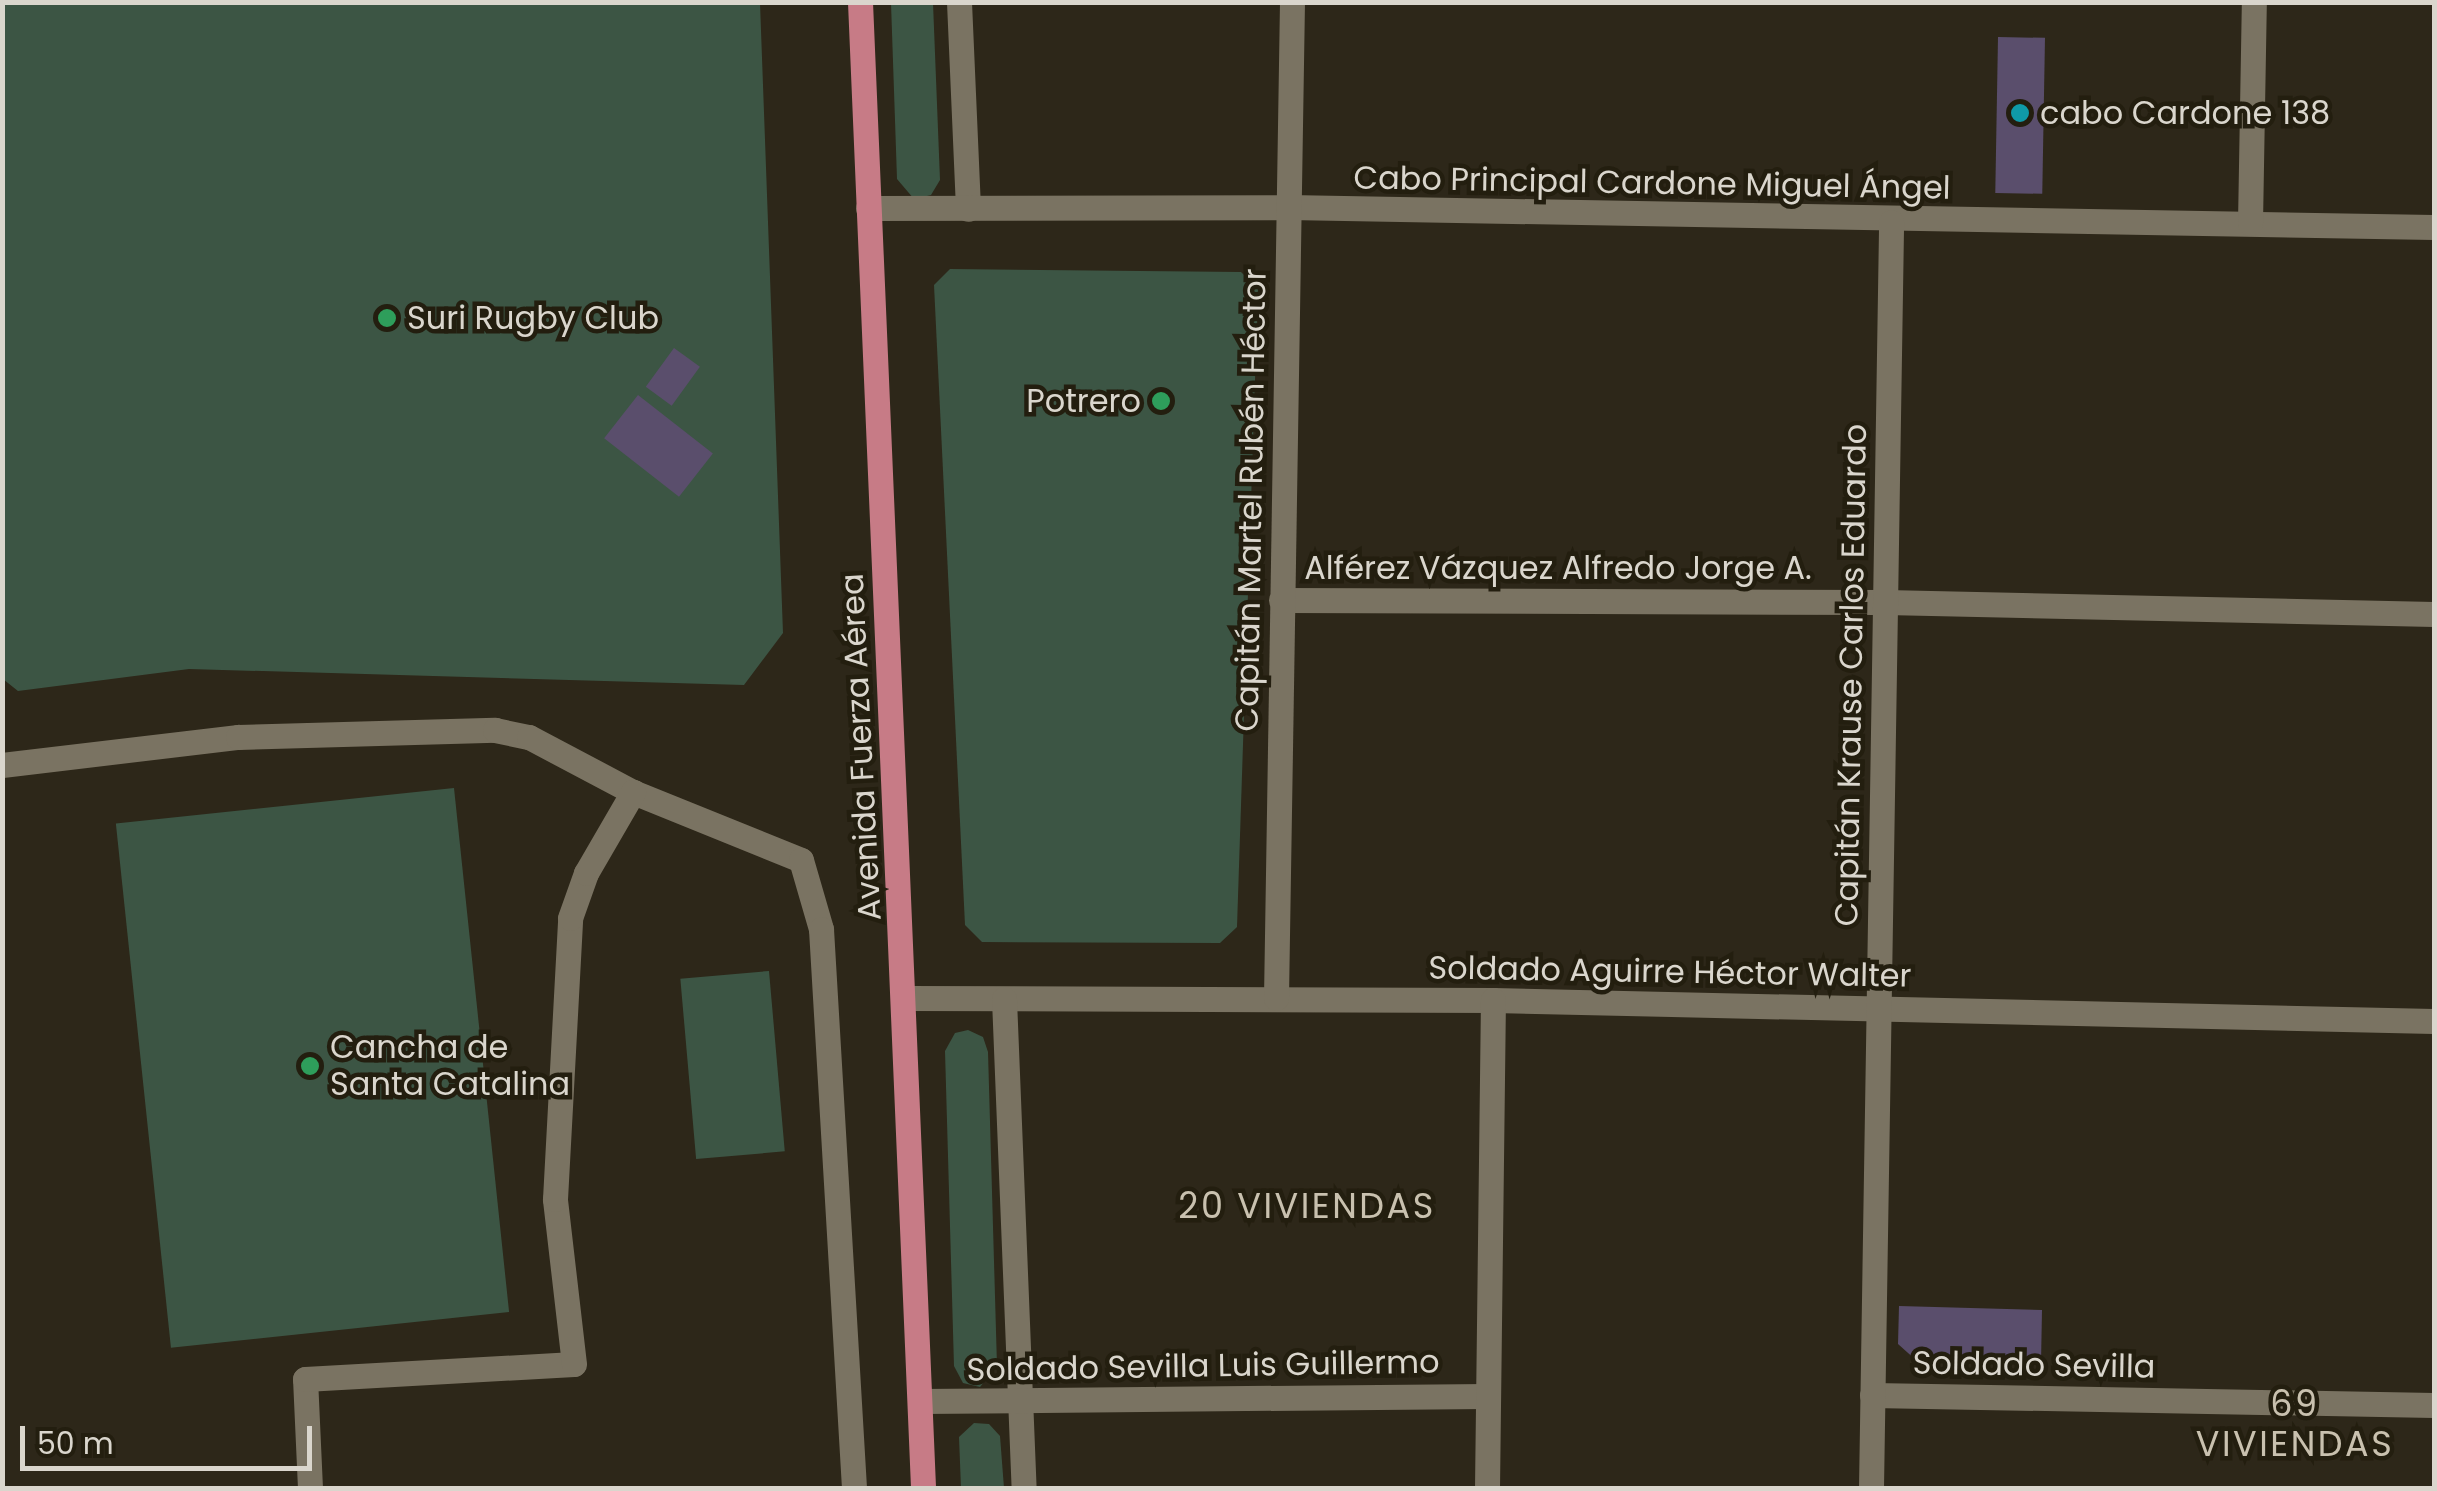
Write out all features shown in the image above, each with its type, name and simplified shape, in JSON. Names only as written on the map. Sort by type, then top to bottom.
[{"type":"main road","name":"Avenida Fuerza Aérea","points":[[860,2],[923,1488]]},
{"type":"street","points":[[959,2],[968,209]]},
{"type":"street","name":"Capitán Martel Rubén Héctor","points":[[1276,998],[1292,2]]},
{"type":"street","points":[[2250,224],[2254,2]]},
{"type":"street","name":"Cabo Principal Cardone Miguel Ángel","points":[[868,208],[1288,207],[1890,222],[2434,227]]},
{"type":"street","name":"Capitán Krause Carlos Eduardo","points":[[1871,1488],[1890,222]]},
{"type":"street","name":"Alférez Vázquez Alfredo Jorge A.","points":[[1282,600],[1885,602],[2434,614]]},
{"type":"street","points":[[2,765],[238,738],[495,730],[575,756],[634,792],[801,860],[816,896],[838,1164],[854,1488]]},
{"type":"street","points":[[310,1488],[305,1379],[574,1364],[555,1200],[570,918],[586,873],[634,792]]},
{"type":"street","name":"Soldado Aguirre Héctor Walter","points":[[905,998],[1493,1000],[2434,1021]]},
{"type":"street","points":[[1004,999],[1024,1488]]},
{"type":"street","points":[[1487,1488],[1493,1000]]},
{"type":"street","name":"Soldado Sevilla","points":[[1872,1394],[2434,1405]]},
{"type":"street","name":"Soldado Sevilla Luis Guillermo","points":[[920,1402],[1487,1396]]},
{"type":"green space","name":"Suri Rugby Club","points":[[2,3],[760,3],[783,633],[744,685],[189,669],[18,691],[3,679]]},
{"type":"green space","points":[[891,3],[933,3],[940,180],[931,195],[914,199],[897,179]]},
{"type":"green space","points":[[950,269],[1241,272],[1258,289],[1237,927],[1220,943],[982,942],[965,925],[934,285]]},
{"type":"green space","name":"Cancha de Santa Catalina","points":[[454,788],[509,1312],[171,1348],[116,824]]},
{"type":"green space","points":[[769,971],[785,1151],[696,1159],[680,979]]},
{"type":"green space","points":[[968,1030],[983,1037],[988,1052],[997,1366],[980,1387],[963,1383],[954,1366],[945,1051],[955,1033]]},
{"type":"green space","points":[[974,1423],[989,1424],[1000,1436],[1004,1488],[961,1488],[959,1437]]},
{"type":"building","name":"cabo Cardone 138","points":[[1998,37],[2045,38],[2042,194],[1995,193]]},
{"type":"building","points":[[674,348],[700,367],[672,406],[646,387]]},
{"type":"building","points":[[638,395],[713,453],[679,497],[604,438]]},
{"type":"building","points":[[1899,1306],[2042,1310],[2041,1363],[1917,1361],[1898,1344]]},
{"type":"place","name":"cabo Cardone 138","points":[[2020,113]]},
{"type":"place","name":"Suri Rugby Club","points":[[387,318]]},
{"type":"place","name":"Potrero","points":[[1161,401]]},
{"type":"place","name":"Cancha de Santa Catalina","points":[[310,1066]]},
{"type":"district","name":"20 VIVIENDAS","points":[[1307,1206]]},
{"type":"district","name":"69 VIVIENDAS","points":[[2295,1424]]}]
